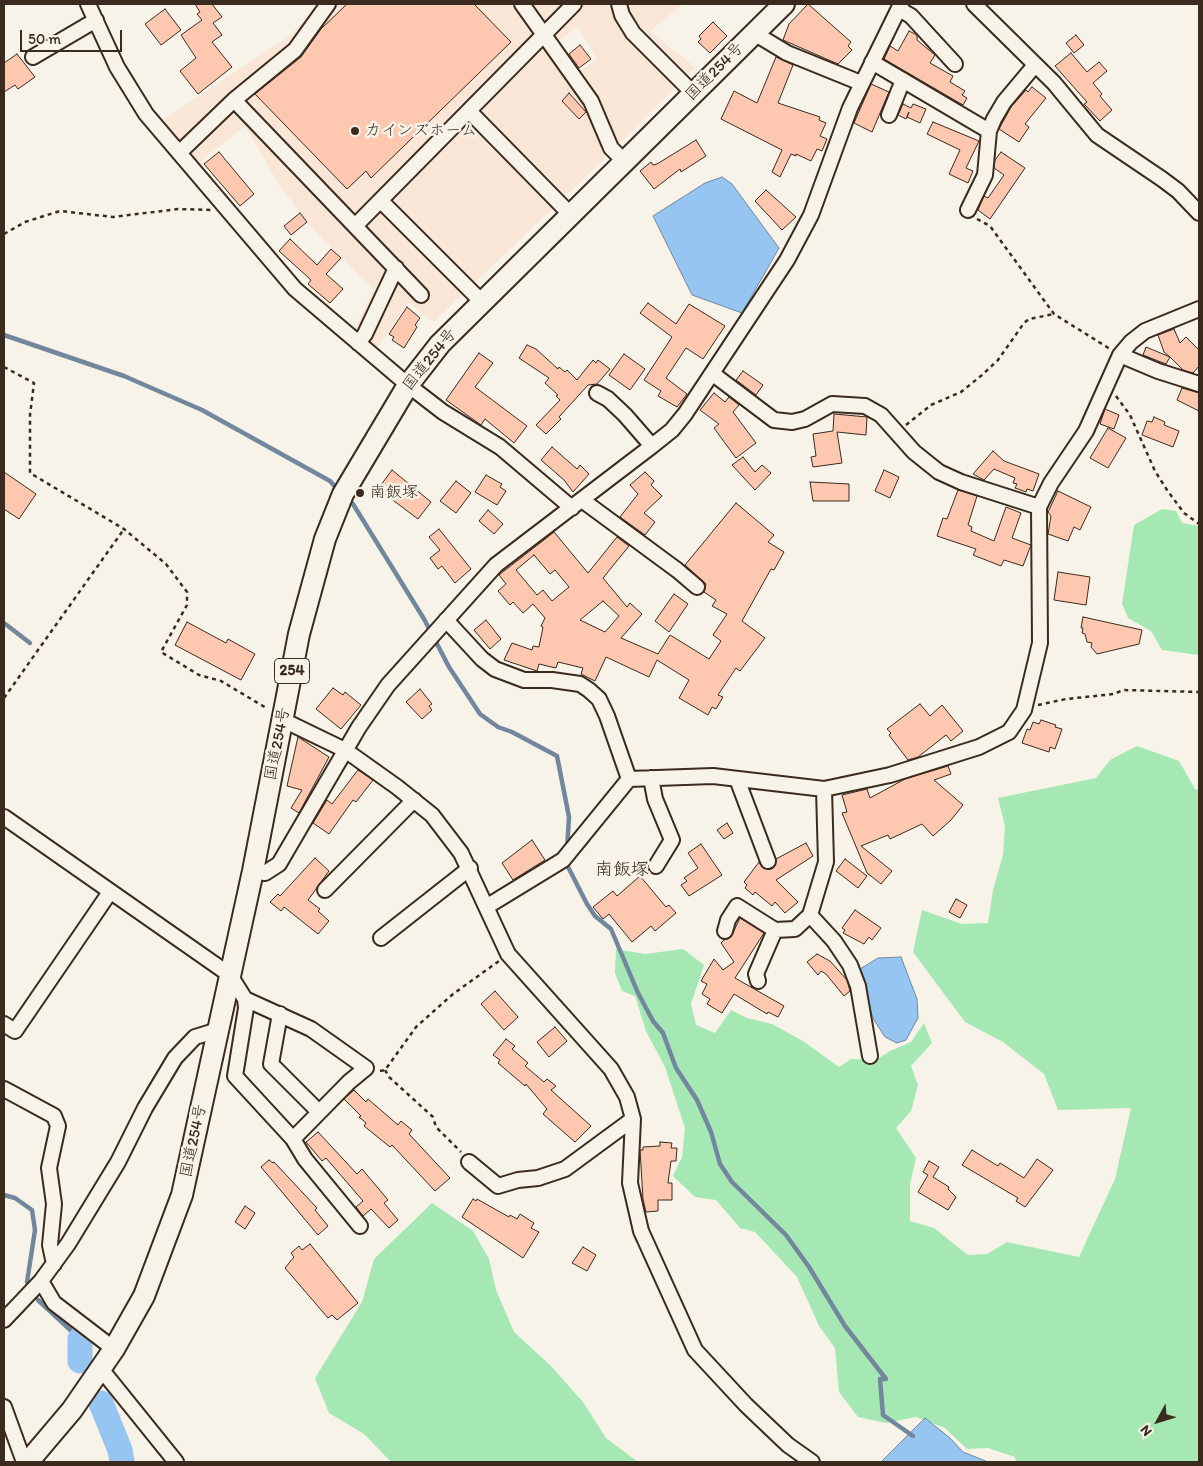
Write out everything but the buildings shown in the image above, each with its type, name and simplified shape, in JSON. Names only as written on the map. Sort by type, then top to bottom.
[{"type":"highway","name":"国道254号","points":[[26,1462],[72,1410],[114,1349],[144,1296],[182,1195],[253,871],[284,720],[299,634],[311,582],[325,539],[343,494],[408,385],[440,344],[784,4]]},
{"type":"street","points":[[88,4],[117,68],[146,114],[295,288],[408,385],[443,412],[500,447],[577,504],[678,570],[697,587]]},
{"type":"street","points":[[179,153],[234,100],[294,50],[328,4]]},
{"type":"street","points":[[522,4],[591,101],[612,148],[624,162]]},
{"type":"street","points":[[355,226],[470,112],[574,4]]},
{"type":"street","points":[[619,4],[622,15],[633,33],[694,94]]},
{"type":"street","points":[[974,4],[1054,83],[1097,135],[1178,191],[1199,213]]},
{"type":"street","points":[[253,871],[265,873],[279,864],[345,750],[388,685],[496,565],[672,430],[713,374],[787,260],[811,215],[861,83],[900,6],[955,64]]},
{"type":"street","points":[[33,57],[96,20]]},
{"type":"street","points":[[754,33],[787,53],[861,83]]},
{"type":"street","points":[[872,62],[989,131]]},
{"type":"street","points":[[968,210],[985,175],[989,131],[1004,102],[1035,65]]},
{"type":"street","points":[[889,115],[903,80]]},
{"type":"street","points":[[234,100],[422,294]]},
{"type":"street","points":[[470,112],[571,215]]},
{"type":"street","points":[[381,201],[482,302]]},
{"type":"street","points":[[358,343],[396,268]]},
{"type":"street","points":[[486,907],[563,860],[629,779],[712,776],[824,789],[890,775],[978,747],[1009,732],[1024,710],[1040,643],[1039,507],[1051,483],[1086,431],[1104,386],[1120,355],[1131,342],[1145,331],[1199,309]]},
{"type":"street","points":[[1120,355],[1158,371],[1199,384]]},
{"type":"street","points":[[713,374],[774,420],[792,422],[805,419],[832,404],[865,406],[881,415],[894,432],[914,452],[939,472],[961,482],[1039,507]]},
{"type":"street","points":[[598,393],[608,399],[652,446]]},
{"type":"street","points":[[446,620],[482,659],[495,669],[524,680],[552,680],[580,684],[600,699],[608,716],[629,779]]},
{"type":"street","points":[[284,720],[345,750],[414,800],[432,815],[470,868],[508,954],[611,1070],[627,1097],[633,1118],[630,1184],[641,1231],[695,1350],[746,1405],[788,1445],[812,1462]]},
{"type":"street","points":[[652,778],[655,799],[672,840],[656,866]]},
{"type":"street","points":[[737,779],[768,861]]},
{"type":"street","points":[[724,931],[728,920],[737,906],[775,930],[795,929],[810,915],[826,862],[824,789]]},
{"type":"street","points":[[325,890],[414,800]]},
{"type":"street","points":[[4,817],[230,975],[246,999],[311,1030],[366,1068],[348,1082],[293,1139]]},
{"type":"street","points":[[381,938],[470,868]]},
{"type":"street","points":[[4,1024],[15,1031],[110,892]]},
{"type":"street","points":[[810,915],[834,941],[850,965],[858,986],[870,1056]]},
{"type":"street","points":[[758,982],[756,974],[775,930]]},
{"type":"street","points":[[246,999],[235,1076],[293,1139],[306,1159],[360,1226]]},
{"type":"street","points":[[280,1014],[272,1064],[319,1112]]},
{"type":"street","points":[[4,1320],[41,1281],[54,1264],[118,1162],[145,1108],[176,1058],[195,1037],[218,1030]]},
{"type":"street","points":[[4,1089],[54,1116],[58,1126],[49,1168],[54,1204],[50,1245],[54,1264]]},
{"type":"street","points":[[469,1162],[498,1186],[518,1180],[538,1178],[564,1168],[633,1118]]},
{"type":"street","points":[[41,1281],[54,1303],[114,1349]]},
{"type":"street","points":[[101,1369],[176,1462]]},
{"type":"street","points":[[4,1407],[26,1462]]},
{"type":"path","points":[[4,234],[25,222],[60,211],[114,217],[178,209],[227,208]]},
{"type":"path","points":[[968,210],[971,215],[990,226],[1054,314],[1120,355]]},
{"type":"path","points":[[894,432],[931,405],[960,392],[982,375],[998,360],[1024,323],[1029,319],[1054,314]]},
{"type":"path","points":[[4,367],[34,383],[30,415],[30,473],[124,529],[166,564],[187,592],[187,605],[160,652],[200,675],[221,681],[284,720]]},
{"type":"path","points":[[1104,386],[1120,399],[1125,407],[1155,471],[1167,490],[1184,513],[1199,524]]},
{"type":"path","points":[[4,698],[124,529]]},
{"type":"path","points":[[1024,710],[1041,704],[1114,694],[1123,690],[1199,692]]},
{"type":"path","points":[[366,1068],[379,1071],[385,1070],[416,1027],[453,994],[508,954]]},
{"type":"path","points":[[385,1070],[389,1077],[433,1117],[436,1127],[469,1162]]},
{"type":"shaded area","points":[[317,4],[518,4],[530,19],[544,47],[582,101],[608,155],[434,322],[408,302],[377,348],[354,330],[374,289],[317,234],[278,183],[245,126],[198,163],[161,121],[292,34]]},
{"type":"shaded area","points":[[529,4],[683,4],[650,31],[695,67],[618,145],[591,89],[579,72],[597,59],[578,27],[557,42]]},
{"type":"green space","points":[[1162,509],[1176,511],[1182,523],[1199,526],[1199,655],[1162,650],[1151,631],[1128,618],[1122,604],[1134,525]]},
{"type":"green space","points":[[1137,746],[1179,761],[1195,789],[1199,790],[1199,1462],[1016,1462],[1015,1457],[988,1448],[967,1449],[945,1428],[916,1417],[886,1423],[858,1417],[839,1392],[835,1348],[819,1326],[797,1277],[755,1232],[740,1228],[716,1200],[695,1197],[673,1176],[682,1157],[685,1128],[665,1067],[646,1031],[635,996],[622,991],[615,973],[616,949],[645,954],[683,949],[704,965],[691,1004],[696,1025],[715,1033],[731,1010],[747,1018],[772,1024],[803,1041],[839,1067],[851,1059],[876,1060],[890,1051],[911,1042],[924,1023],[932,1043],[911,1066],[918,1085],[911,1111],[896,1128],[916,1158],[910,1184],[910,1221],[934,1228],[968,1255],[987,1254],[1007,1242],[1079,1257],[1115,1179],[1131,1108],[1058,1110],[1044,1074],[1003,1042],[965,1022],[913,952],[922,910],[962,924],[988,923],[993,890],[1003,855],[1005,826],[998,798],[1096,778],[1110,760]]},
{"type":"green space","points":[[432,1203],[473,1231],[489,1259],[496,1290],[514,1332],[551,1366],[583,1402],[606,1438],[638,1462],[391,1462],[364,1434],[329,1413],[315,1378],[362,1302],[374,1259]]},
{"type":"water","points":[[722,177],[732,184],[779,248],[742,313],[692,295],[653,216],[705,183]]},
{"type":"water","points":[[901,957],[917,999],[918,1018],[906,1040],[897,1043],[885,1037],[874,1020],[865,996],[860,969],[878,958]]},
{"type":"water","points":[[925,1418],[950,1438],[963,1452],[988,1462],[881,1462]]},
{"type":"waterway","points":[[4,335],[124,376],[202,410],[330,481],[339,491]]},
{"type":"waterway","points":[[347,498],[353,504],[424,619],[449,667],[480,714],[498,727],[512,732],[557,756],[569,817],[567,850]]},
{"type":"waterway","points":[[4,623],[30,643]]},
{"type":"waterway","points":[[566,863],[595,916],[611,929],[638,993],[653,1021],[663,1033],[676,1068],[697,1100],[711,1132],[720,1164],[732,1182],[786,1235],[809,1267],[845,1326],[886,1379],[880,1379],[883,1415],[913,1436]]},
{"type":"waterway","points":[[4,1195],[15,1198],[32,1210],[35,1230],[27,1282]]},
{"type":"waterway","points":[[38,1300],[80,1339]]},
{"type":"waterway","points":[[80,1339],[80,1361]]},
{"type":"waterway","points":[[101,1403],[120,1450],[122,1462]]},
{"type":"place","name":"カインズホーム","points":[[355,131]]},
{"type":"place","name":"南飯塚","points":[[360,493]]},
{"type":"district","name":"南飯塚","points":[[622,870]]}]
